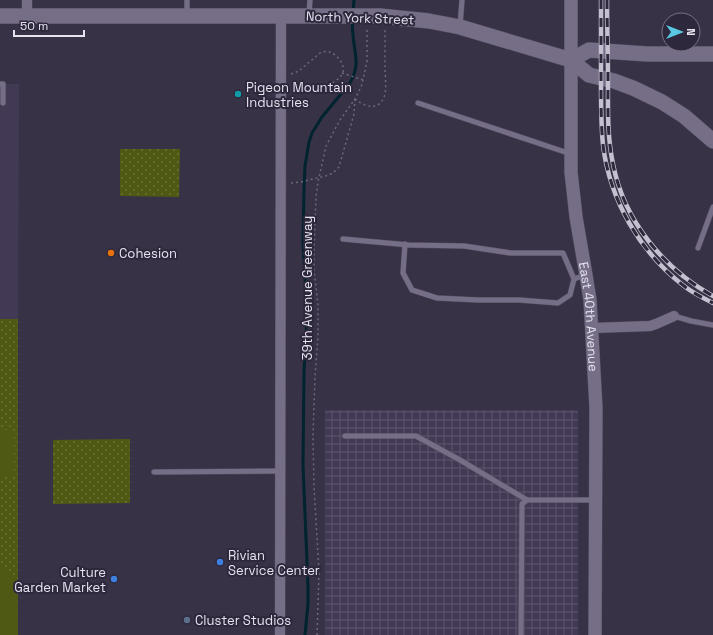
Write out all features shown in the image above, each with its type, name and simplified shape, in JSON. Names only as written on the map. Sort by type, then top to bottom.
[{"type":"main road","name":"North York Street","points":[[0,16],[339,16],[382,23],[423,20],[460,27],[571,60]]},
{"type":"main road","points":[[713,54],[647,54],[589,50],[571,60],[589,76],[614,81],[633,88],[662,102],[684,116],[713,141]]},
{"type":"street","points":[[27,0],[27,16]]},
{"type":"street","name":"East 40th Avenue","points":[[571,0],[571,172],[575,211],[590,300],[596,408],[595,635]]},
{"type":"street","points":[[280,635],[281,16]]},
{"type":"street","points":[[592,328],[650,326],[674,316]]},
{"type":"lane","points":[[187,0],[187,16]]},
{"type":"lane","points":[[310,0],[310,16]]},
{"type":"lane","points":[[460,27],[462,0]]},
{"type":"lane","points":[[0,84],[3,84],[3,103]]},
{"type":"lane","points":[[418,103],[571,154]]},
{"type":"lane","points":[[698,248],[713,207]]},
{"type":"lane","points":[[343,239],[405,244],[464,246],[511,253],[563,253],[574,279],[570,295],[558,302],[437,298],[412,290],[403,273],[405,244]]},
{"type":"lane","points":[[574,279],[586,275]]},
{"type":"lane","points":[[674,316],[713,325]]},
{"type":"lane","points":[[345,436],[416,436],[527,500],[596,500]]},
{"type":"lane","points":[[154,472],[280,471]]},
{"type":"lane","points":[[521,635],[522,504],[527,500]]},
{"type":"path","points":[[290,183],[301,182],[333,173],[339,167],[354,114],[355,99],[365,105],[373,106],[381,102],[384,97],[385,87],[382,23]]},
{"type":"path","name":"39th Avenue Greenway","points":[[317,635],[319,572],[314,502],[313,436],[318,337],[314,252],[316,198],[326,146],[340,120],[355,99],[361,87],[367,61],[367,28]]},
{"type":"path","points":[[291,73],[300,71],[316,56],[327,52],[333,54],[343,66],[343,73],[337,80],[329,85]]},
{"type":"path","points":[[343,73],[362,80]]},
{"type":"shaded area","points":[[0,84],[19,84],[18,319],[0,319]]},
{"type":"shaded area","points":[[325,410],[578,410],[578,635],[325,635]]},
{"type":"green space","points":[[120,149],[180,149],[179,197],[120,196]]},
{"type":"green space","points":[[0,319],[18,319],[18,635],[0,635]]},
{"type":"green space","points":[[0,430],[14,430],[14,477],[0,477]]},
{"type":"green space","points":[[130,439],[130,503],[53,504],[53,440]]},
{"type":"green space","points":[[0,561],[17,582],[18,635],[0,635]]},
{"type":"waterway","points":[[353,11],[354,0]]},
{"type":"waterway","points":[[305,635],[308,604],[303,465],[304,372],[307,318],[303,242],[305,166],[312,133],[322,117],[350,83],[355,70],[356,58],[352,21]]},
{"type":"railway","points":[[601,0],[602,130],[603,145],[612,186],[630,224],[654,258],[684,286],[713,303]]},
{"type":"railway","points":[[607,0],[609,132],[611,153],[618,185],[626,205],[649,241],[678,272],[713,296]]},
{"type":"place","name":"Pigeon Mountain Industries","points":[[238,94]]},
{"type":"place","name":"Cohesion","points":[[111,253]]},
{"type":"place","name":"Rivian Service Center","points":[[220,562]]},
{"type":"place","name":"Culture Garden Market","points":[[114,579]]},
{"type":"place","name":"Cluster Studios","points":[[187,620]]}]
